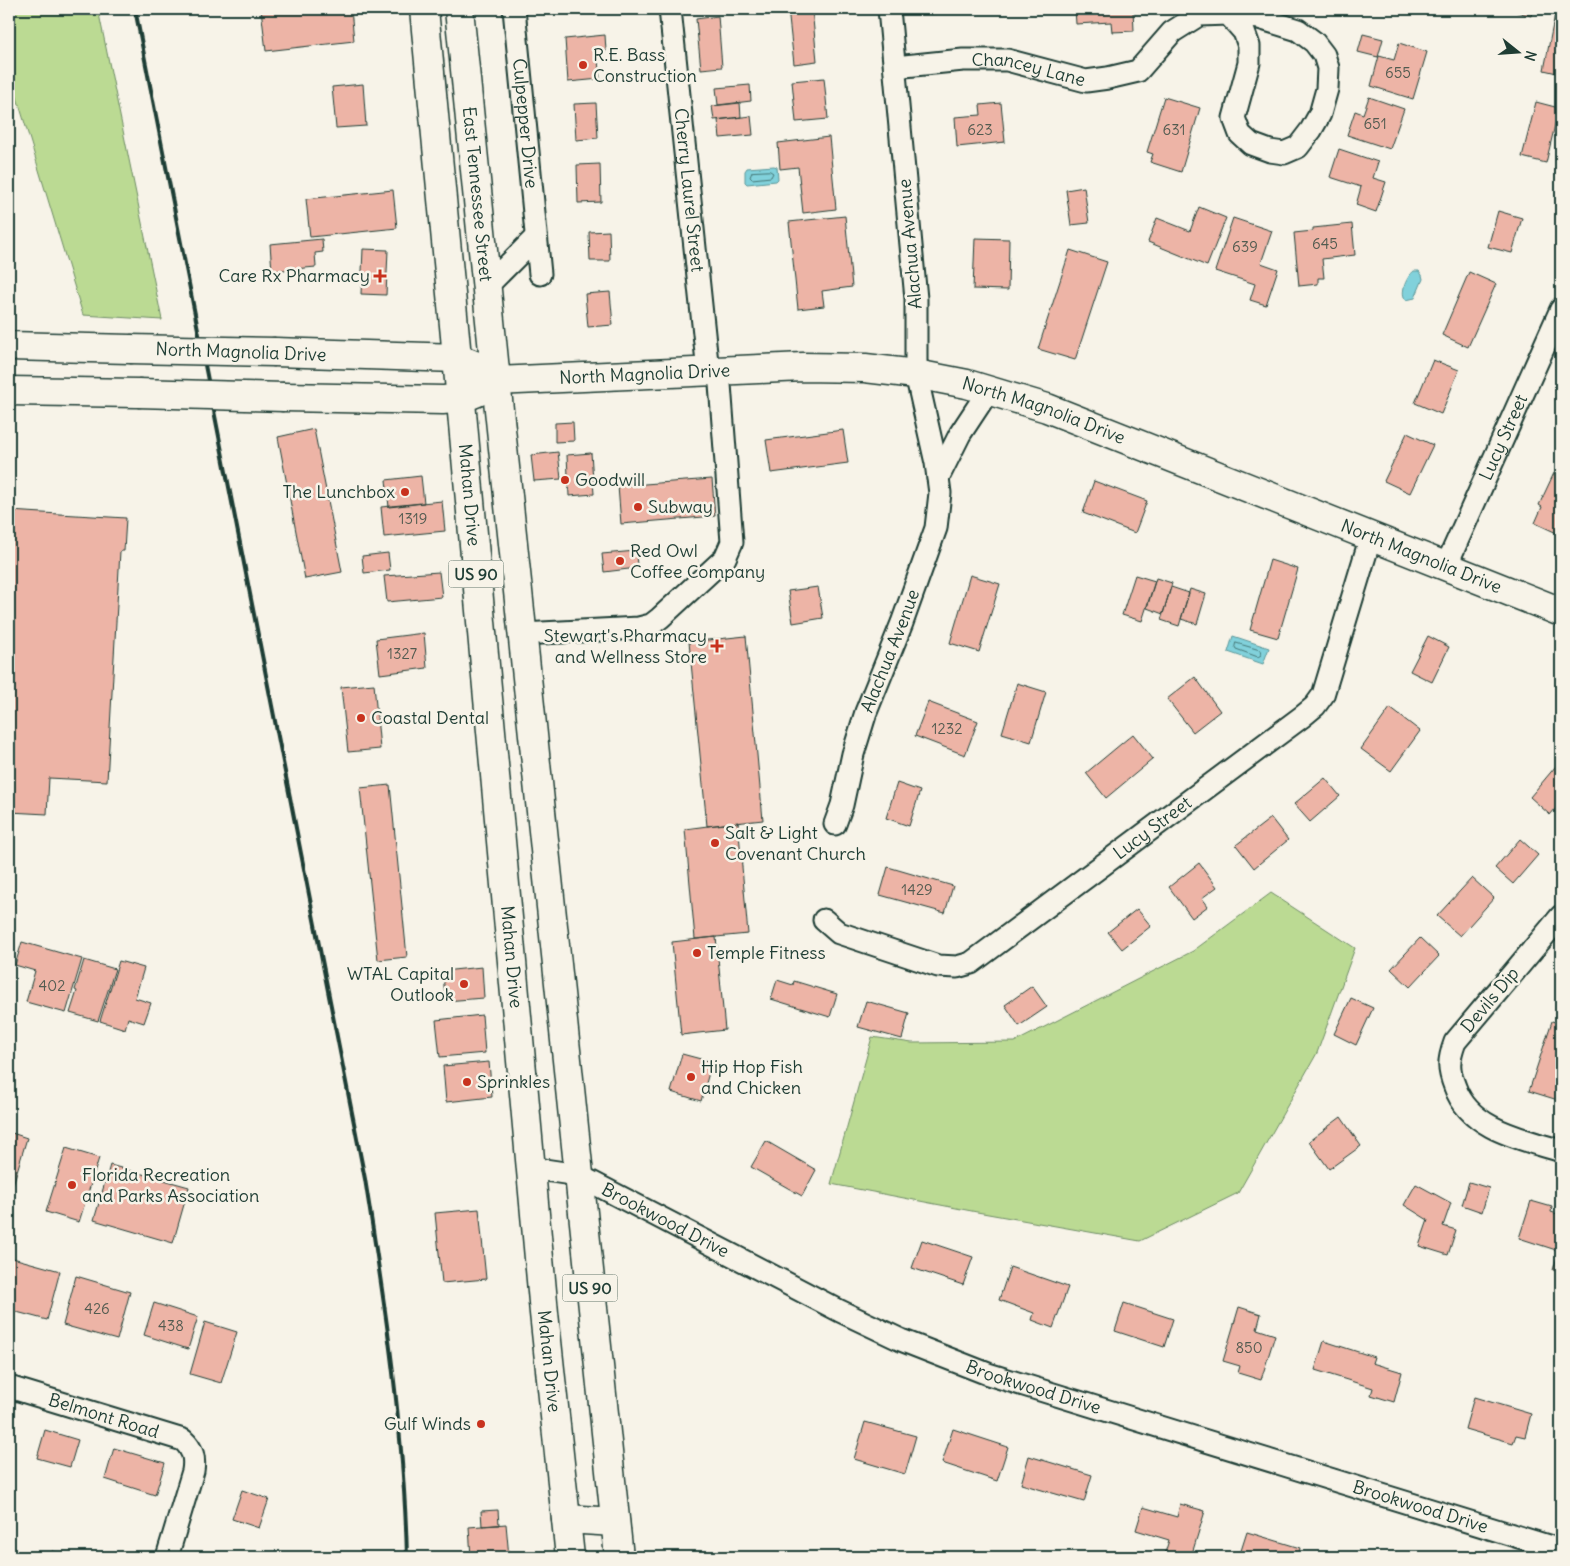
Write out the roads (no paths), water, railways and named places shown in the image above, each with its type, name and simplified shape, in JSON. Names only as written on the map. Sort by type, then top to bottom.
[{"type":"main road","name":"East Tennessee Street","points":[[424,9],[457,358]]},
{"type":"main road","name":"East Tennessee Street","points":[[459,9],[496,381]]},
{"type":"main road","name":"North Magnolia Drive","points":[[9,346],[457,358],[477,366],[496,381]]},
{"type":"main road","name":"Mahan Drive","points":[[457,358],[544,1313],[570,1557]]},
{"type":"main road","name":"North Magnolia Drive","points":[[9,391],[428,401],[460,399],[479,392],[496,381],[824,367],[866,368],[916,374],[989,390],[1061,413],[1561,612]]},
{"type":"main road","name":"US 90","points":[[496,381],[619,1557]]},
{"type":"main road","points":[[508,922],[551,918]]},
{"type":"main road","points":[[566,1520],[615,1522]]},
{"type":"street","name":"Culpepper Drive","points":[[514,9],[540,274]]},
{"type":"street","name":"Cherry Laurel Street","points":[[522,634],[639,628],[651,624],[660,618],[725,558],[732,542],[714,371],[670,9]]},
{"type":"street","name":"Alachua Avenue","points":[[836,824],[853,754],[866,712],[902,623],[936,528],[940,493],[916,374],[916,299],[889,9]]},
{"type":"street","name":"Chancey Lane","points":[[895,67],[963,60],[1006,60],[1086,81],[1108,78],[1138,70],[1172,32],[1199,15],[1228,14],[1259,18],[1298,30],[1314,42],[1324,55],[1328,68],[1327,89],[1320,114],[1311,130],[1298,146],[1284,153],[1270,151],[1251,144],[1240,134],[1234,118],[1249,63],[1249,46],[1244,32],[1228,14]]},
{"type":"street","points":[[486,287],[536,238]]},
{"type":"street","name":"Lucy Street","points":[[1446,566],[1561,308]]},
{"type":"street","name":"Alachua Avenue","points":[[938,478],[960,434],[989,390]]},
{"type":"street","name":"Lucy Street","points":[[824,920],[839,933],[938,966],[957,966],[971,963],[1315,706],[1323,695],[1371,536]]},
{"type":"street","name":"Devils Dip","points":[[1561,916],[1454,1042],[1449,1072],[1458,1094],[1466,1107],[1477,1118],[1504,1133],[1561,1151]]},
{"type":"street","name":"Brookwood Drive","points":[[531,1168],[578,1174],[840,1311],[901,1340],[988,1374],[1561,1550]]},
{"type":"street","name":"Belmont Road","points":[[9,1387],[183,1440],[193,1452],[195,1461],[194,1471],[167,1557]]},
{"type":"water","points":[[777,167],[778,179],[776,181],[747,184],[745,182],[745,171],[747,168]]},
{"type":"water","points":[[1414,271],[1419,271],[1423,279],[1415,298],[1406,300],[1403,293],[1405,285]]},
{"type":"water","points":[[1233,636],[1269,648],[1263,664],[1228,652]]},
{"type":"railway","points":[[135,9],[365,1179],[380,1273],[398,1415],[407,1557]]},
{"type":"place","name":"R.E. Bass Construction","points":[[583,65]]},
{"type":"place","name":"Care Rx Pharmacy","points":[[380,276]]},
{"type":"place","name":"Goodwill","points":[[565,480]]},
{"type":"place","name":"The Lunchbox","points":[[405,492]]},
{"type":"place","name":"Subway","points":[[638,507]]},
{"type":"place","name":"Red Owl Coffee Company","points":[[620,561]]},
{"type":"place","name":"Stewart's Pharmacy and Wellness Store","points":[[717,646]]},
{"type":"place","name":"Coastal Dental","points":[[361,718]]},
{"type":"place","name":"Salt & Light Covenant Church","points":[[715,843]]},
{"type":"place","name":"Temple Fitness","points":[[697,953]]},
{"type":"place","name":"WTAL Capital Outlook","points":[[464,984]]},
{"type":"place","name":"Hip Hop Fish and Chicken","points":[[691,1077]]},
{"type":"place","name":"Sprinkles","points":[[467,1082]]},
{"type":"place","name":"Florida Recreation and Parks Association","points":[[72,1185]]},
{"type":"place","name":"Gulf Winds","points":[[481,1424]]}]
